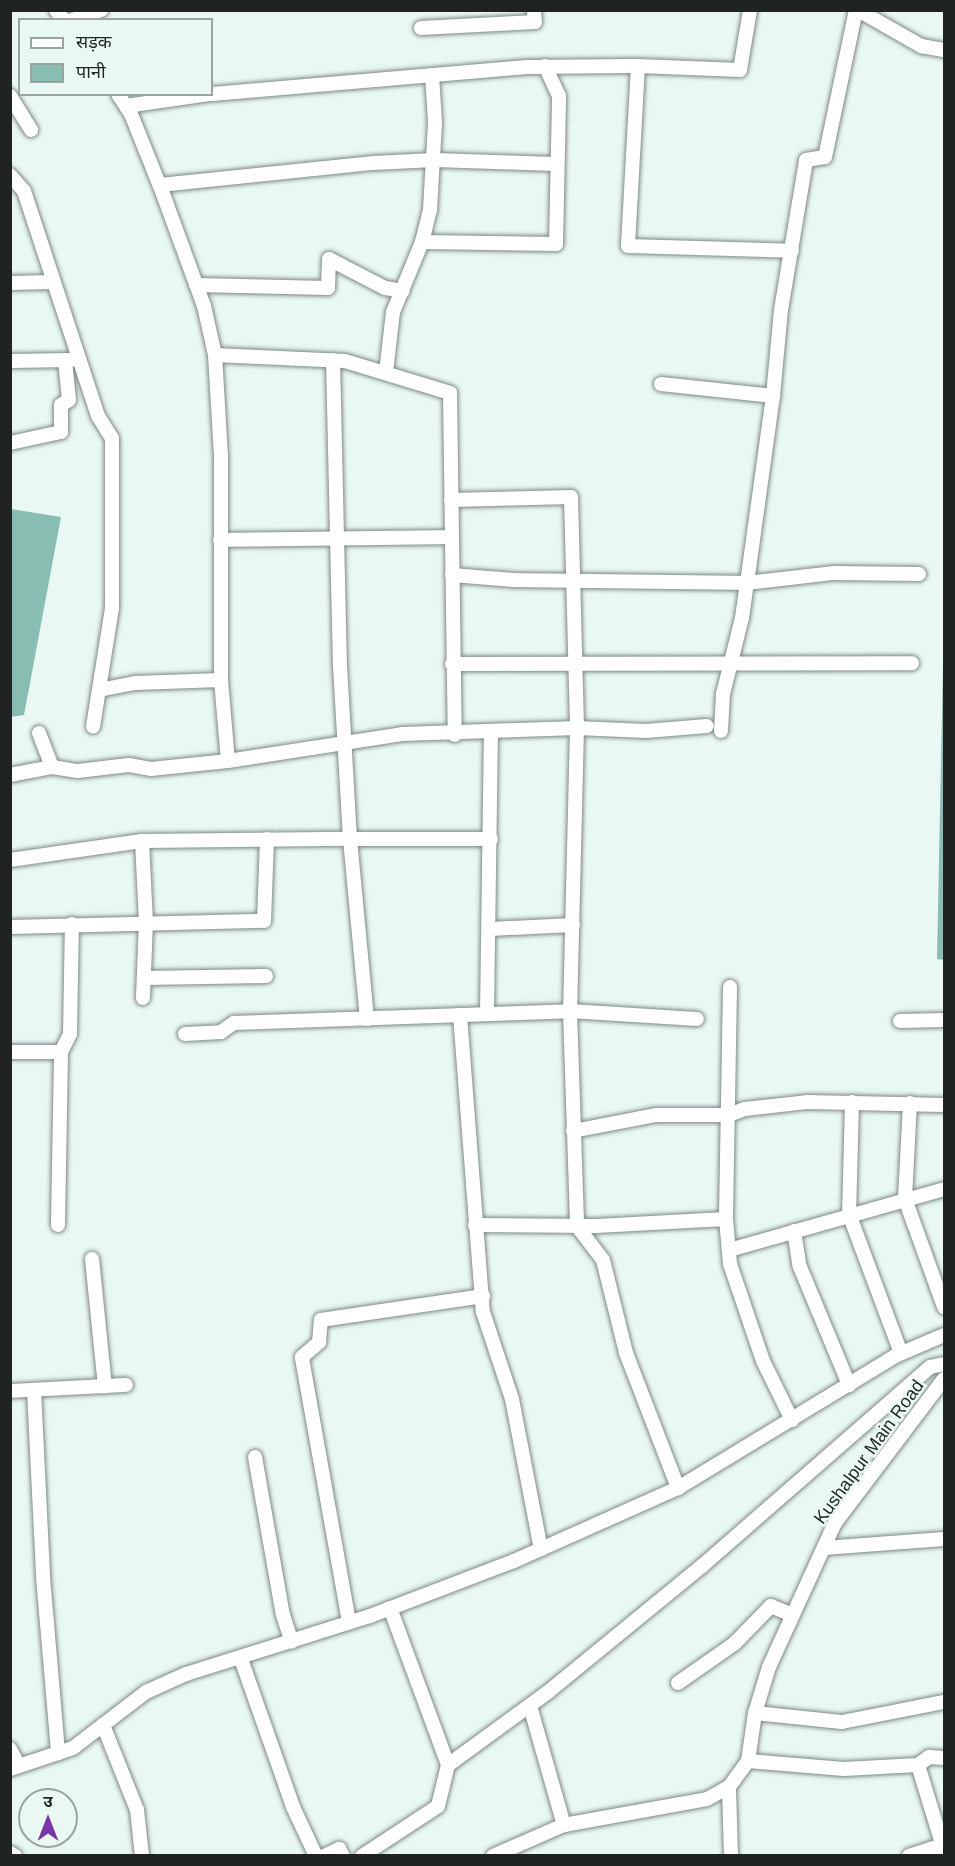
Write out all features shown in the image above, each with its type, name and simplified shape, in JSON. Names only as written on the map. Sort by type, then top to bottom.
[{"type":"street","points":[[78,18],[101,10]]},
{"type":"street","points":[[421,28],[535,22],[534,10]]},
{"type":"street","points":[[213,94],[545,66],[638,66],[740,70],[750,10]]},
{"type":"street","points":[[721,731],[723,694],[733,662],[747,583],[773,396],[781,310],[806,160],[825,157],[857,10],[921,46],[945,50]]},
{"type":"street","points":[[422,242],[556,244],[555,164],[560,96],[545,66]]},
{"type":"street","points":[[638,66],[628,246],[792,251]]},
{"type":"street","points":[[386,373],[393,312],[422,242],[430,210],[434,160],[432,75]]},
{"type":"street","points":[[10,96],[31,130]]},
{"type":"street","points":[[119,96],[126,106],[160,185],[196,285],[215,355],[221,680],[228,761]]},
{"type":"street","points":[[126,106],[196,96]]},
{"type":"street","points":[[160,185],[434,160],[555,164]]},
{"type":"street","points":[[10,175],[24,191],[52,282],[72,360],[98,416],[112,438],[112,608],[93,726]]},
{"type":"street","points":[[196,285],[328,288],[329,259],[385,288],[403,291]]},
{"type":"street","points":[[10,283],[52,282]]},
{"type":"street","points":[[215,355],[333,360],[386,373],[450,393],[452,664],[455,735]]},
{"type":"street","points":[[10,361],[72,360]]},
{"type":"street","points":[[10,443],[61,432],[61,405],[69,400],[72,360]]},
{"type":"street","points":[[333,360],[340,668],[350,839],[367,1019]]},
{"type":"street","points":[[661,384],[773,396]]},
{"type":"street","points":[[451,500],[571,497],[576,580],[577,728],[570,1011],[577,1226],[603,1260],[626,1353],[678,1488]]},
{"type":"street","points":[[220,540],[452,537]]},
{"type":"street","points":[[452,574],[576,580],[747,583],[834,573],[919,574]]},
{"type":"street","points":[[452,664],[912,663]]},
{"type":"street","points":[[99,690],[136,683],[221,680]]},
{"type":"street","points":[[10,775],[52,767],[78,771],[129,765],[151,769],[228,761],[346,746],[402,734],[455,735],[577,728],[646,732],[707,726]]},
{"type":"street","points":[[39,733],[52,767]]},
{"type":"street","points":[[487,1014],[491,733]]},
{"type":"street","points":[[10,927],[264,921],[267,839]]},
{"type":"street","points":[[10,860],[142,841],[491,839]]},
{"type":"street","points":[[142,841],[146,922],[143,998]]},
{"type":"street","points":[[58,1225],[61,1052],[70,1034],[72,924]]},
{"type":"street","points":[[490,929],[573,925]]},
{"type":"street","points":[[144,978],[266,976]]},
{"type":"street","points":[[730,987],[726,1219],[729,1250],[753,1333],[792,1420]]},
{"type":"street","points":[[185,1034],[221,1032],[234,1023],[570,1011],[697,1019]]},
{"type":"street","points":[[460,1015],[473,1144],[475,1225],[483,1312],[512,1399],[541,1550]]},
{"type":"street","points":[[900,1021],[945,1020]]},
{"type":"street","points":[[10,1052],[61,1052]]},
{"type":"street","points":[[573,1131],[656,1115],[729,1115],[745,1109],[807,1102],[945,1105]]},
{"type":"street","points":[[852,1102],[849,1214],[901,1353]]},
{"type":"street","points":[[910,1103],[904,1199],[945,1307]]},
{"type":"street","points":[[729,1250],[849,1214],[945,1190]]},
{"type":"street","points":[[475,1225],[577,1226],[726,1219]]},
{"type":"street","points":[[794,1231],[800,1267],[849,1385]]},
{"type":"street","points":[[92,1259],[105,1386]]},
{"type":"street","points":[[350,1622],[302,1358],[319,1342],[321,1320],[483,1296]]},
{"type":"street","points":[[10,1749],[15,1767],[73,1748],[146,1692],[186,1674],[241,1659],[350,1622],[541,1550],[678,1488],[901,1353],[945,1335]]},
{"type":"street","points":[[448,1765],[530,1706],[702,1566],[930,1366],[945,1364]]},
{"type":"street","name":"Kushalpur Main Road","points":[[748,1761],[755,1713],[769,1667],[835,1523],[945,1379]]},
{"type":"street","points":[[10,1391],[126,1384]]},
{"type":"street","points":[[34,1390],[43,1577],[58,1753]]},
{"type":"street","points":[[255,1457],[283,1615],[292,1642]]},
{"type":"street","points":[[824,1548],[945,1539]]},
{"type":"street","points":[[678,1683],[734,1644],[771,1606],[792,1615]]},
{"type":"street","points":[[362,1856],[438,1806],[448,1765],[390,1608]]},
{"type":"street","points":[[241,1659],[293,1807],[316,1856]]},
{"type":"street","points":[[755,1713],[842,1722],[945,1702]]},
{"type":"street","points":[[530,1706],[564,1825]]},
{"type":"street","points":[[103,1725],[136,1810],[141,1856]]},
{"type":"street","points":[[493,1856],[564,1825],[707,1799],[729,1787],[748,1761],[844,1769],[918,1765],[929,1756],[945,1758]]},
{"type":"street","points":[[909,1856],[943,1847],[918,1765]]},
{"type":"street","points":[[729,1787],[731,1856]]},
{"type":"street","points":[[324,1856],[339,1849],[344,1856]]},
{"type":"street","points":[[10,1853],[15,1856]]},
{"type":"water","points":[[11,509],[61,517],[24,715],[11,717]]},
{"type":"water","points":[[944,612],[944,960],[937,959]]}]
